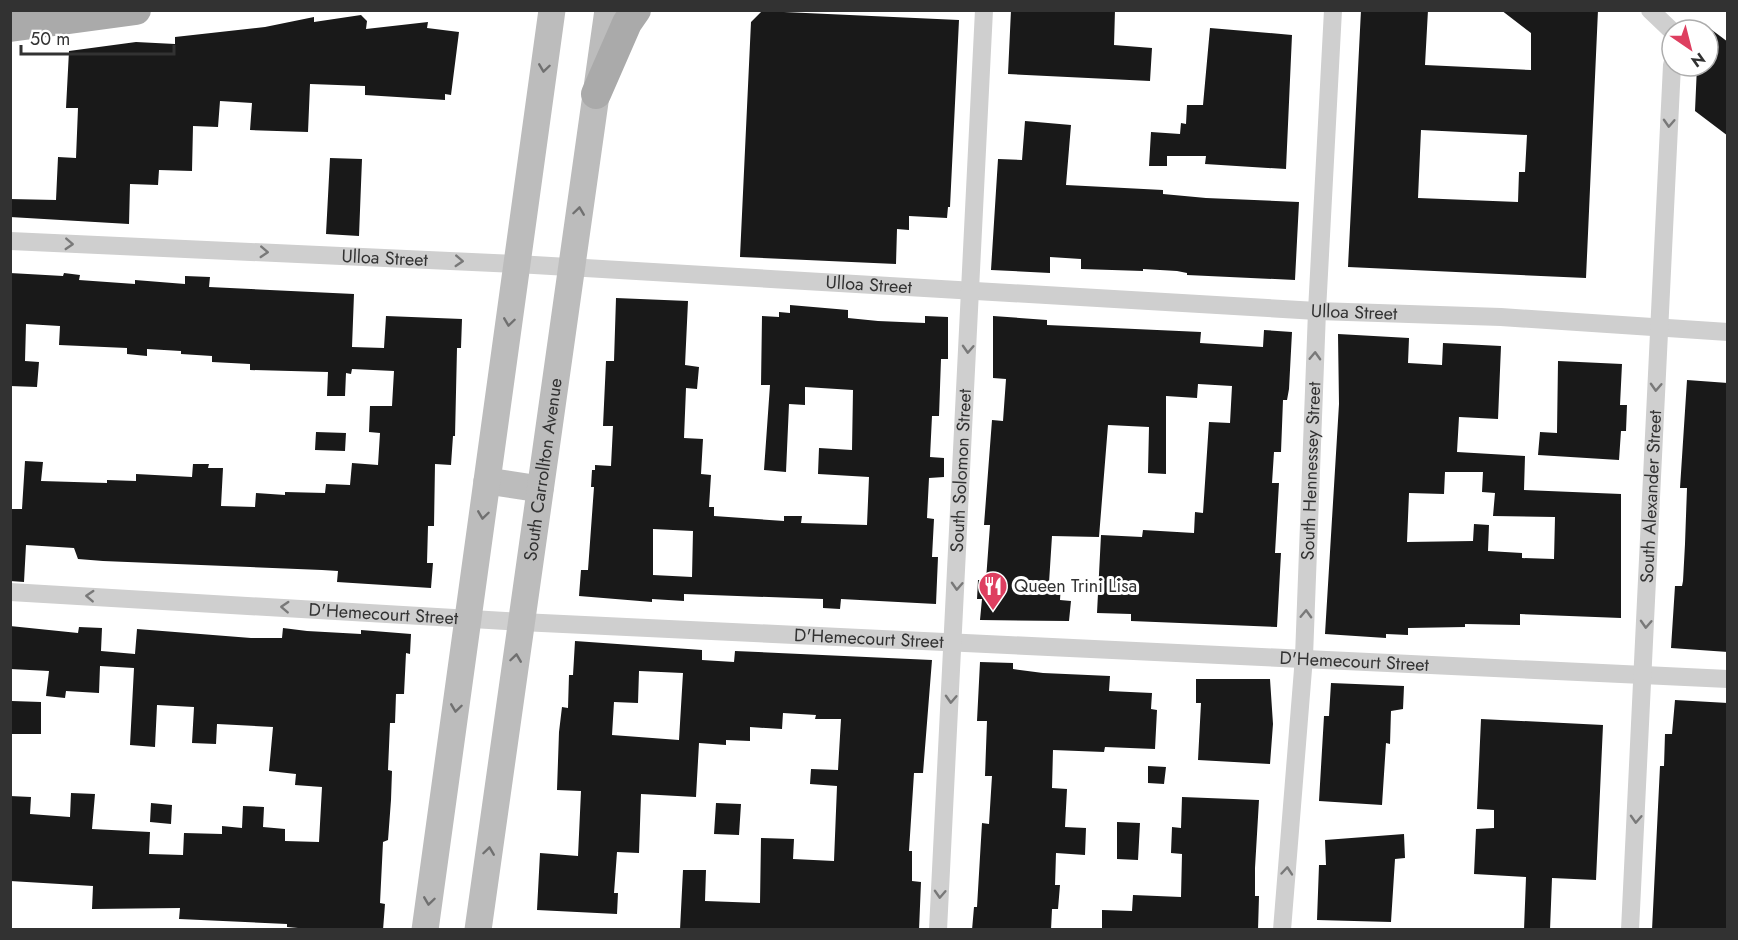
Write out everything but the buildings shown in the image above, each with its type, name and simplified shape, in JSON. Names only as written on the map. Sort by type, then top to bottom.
[{"type":"main road","points":[[10,27],[136,10]]},
{"type":"main road","points":[[425,930],[552,10]]},
{"type":"main road","name":"South Carrollton Avenue","points":[[478,930],[608,10]]},
{"type":"main road","points":[[596,94],[627,23],[636,10]]},
{"type":"main road","points":[[487,481],[540,489]]},
{"type":"street","name":"South Solomon Street","points":[[938,930],[984,10]]},
{"type":"street","name":"South Hennessey Street","points":[[1282,930],[1304,657],[1317,311],[1333,10]]},
{"type":"street","name":"South Alexander Street","points":[[1630,930],[1671,78]]},
{"type":"street","name":"Ulloa Street","points":[[10,241],[517,264],[571,269],[1317,311],[1501,317],[1728,332]]},
{"type":"street","name":"D'Hemecourt Street","points":[[10,592],[521,622],[1304,657],[1728,679]]},
{"type":"place","name":"Queen Trini Lisa","points":[[993,612]]}]
